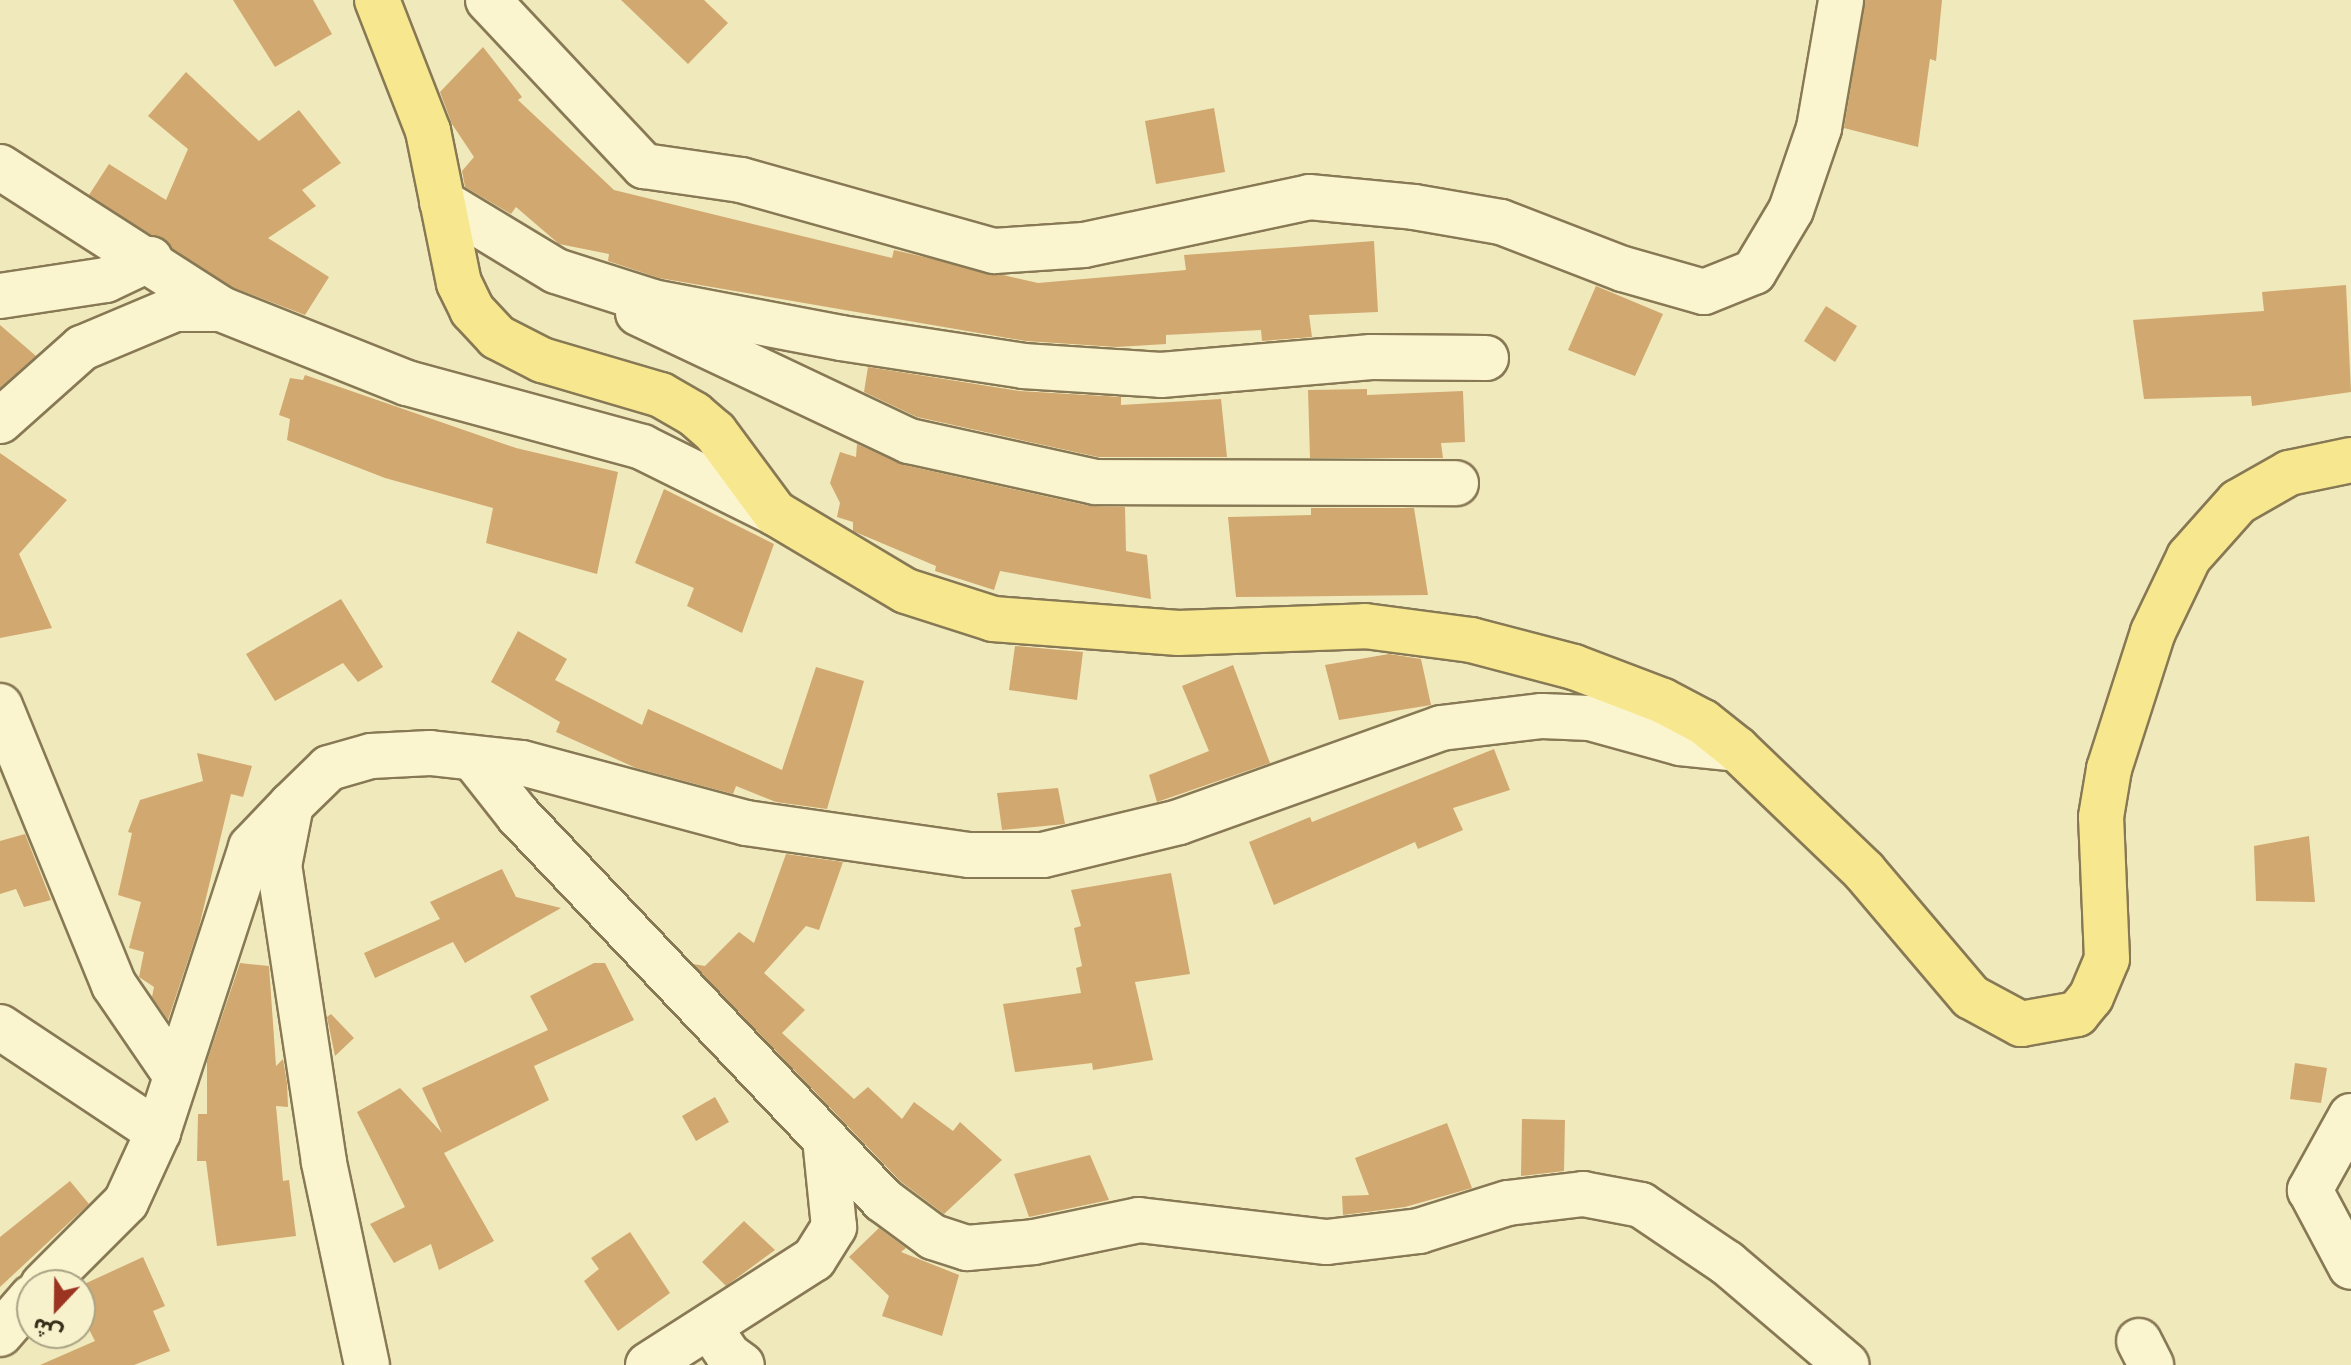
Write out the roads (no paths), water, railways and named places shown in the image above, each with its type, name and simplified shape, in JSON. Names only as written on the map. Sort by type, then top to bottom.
[{"type":"main road","points":[[377,0],[428,131],[459,283],[472,310],[497,337],[542,360],[661,395],[694,414],[715,432],[775,513],[906,591],[954,610],[1097,630],[1178,633],[1365,626],[1471,640],[1574,667],[1663,701],[1703,722],[1737,749],[1864,871],[1971,997],[2021,1024],[2077,1014],[2091,997],[2107,959],[2101,817],[2109,769],[2153,632],[2189,557],[2238,502],[2289,473],[2351,460]]},
{"type":"street","points":[[488,0],[644,166],[741,180],[994,251],[1084,245],[1309,197],[1414,207],[1501,222],[1623,269],[1704,292],[1754,272],[1791,210],[1819,128],[1841,0]]},
{"type":"street","points":[[0,167],[150,259],[221,309],[407,383],[642,447],[775,513]]},
{"type":"street","points":[[442,202],[556,271],[653,302],[794,329],[1023,366],[1161,375],[1371,357],[1486,358]]},
{"type":"street","points":[[0,296],[106,280],[150,259]]},
{"type":"street","points":[[584,281],[668,329],[909,441],[1095,482],[1456,483]]},
{"type":"street","points":[[0,421],[82,348],[175,309],[221,309]]},
{"type":"street","points":[[2289,473],[2351,446]]},
{"type":"street","points":[[0,706],[114,985],[176,1076]]},
{"type":"street","points":[[59,1269],[126,1202],[158,1132],[251,847],[329,768],[371,756],[430,753],[522,763],[746,823],[969,855],[1043,855],[1179,822],[1441,728],[1542,716],[1590,718],[1680,743],[1737,749]]},
{"type":"street","points":[[473,758],[518,815],[883,1200],[933,1237],[967,1248],[1034,1242],[1139,1220],[1327,1242],[1419,1231],[1508,1203],[1583,1194],[1641,1205],[1727,1263],[1847,1365]]},
{"type":"street","points":[[291,805],[279,866],[324,1162],[367,1365]]},
{"type":"street","points":[[0,1027],[158,1132]]},
{"type":"street","points":[[2351,1116],[2310,1190],[2351,1267]]},
{"type":"street","points":[[648,1365],[814,1259],[834,1227],[825,1139]]},
{"type":"street","points":[[0,1334],[16,1316]]},
{"type":"street","points":[[710,1328],[728,1355],[742,1365]]}]
